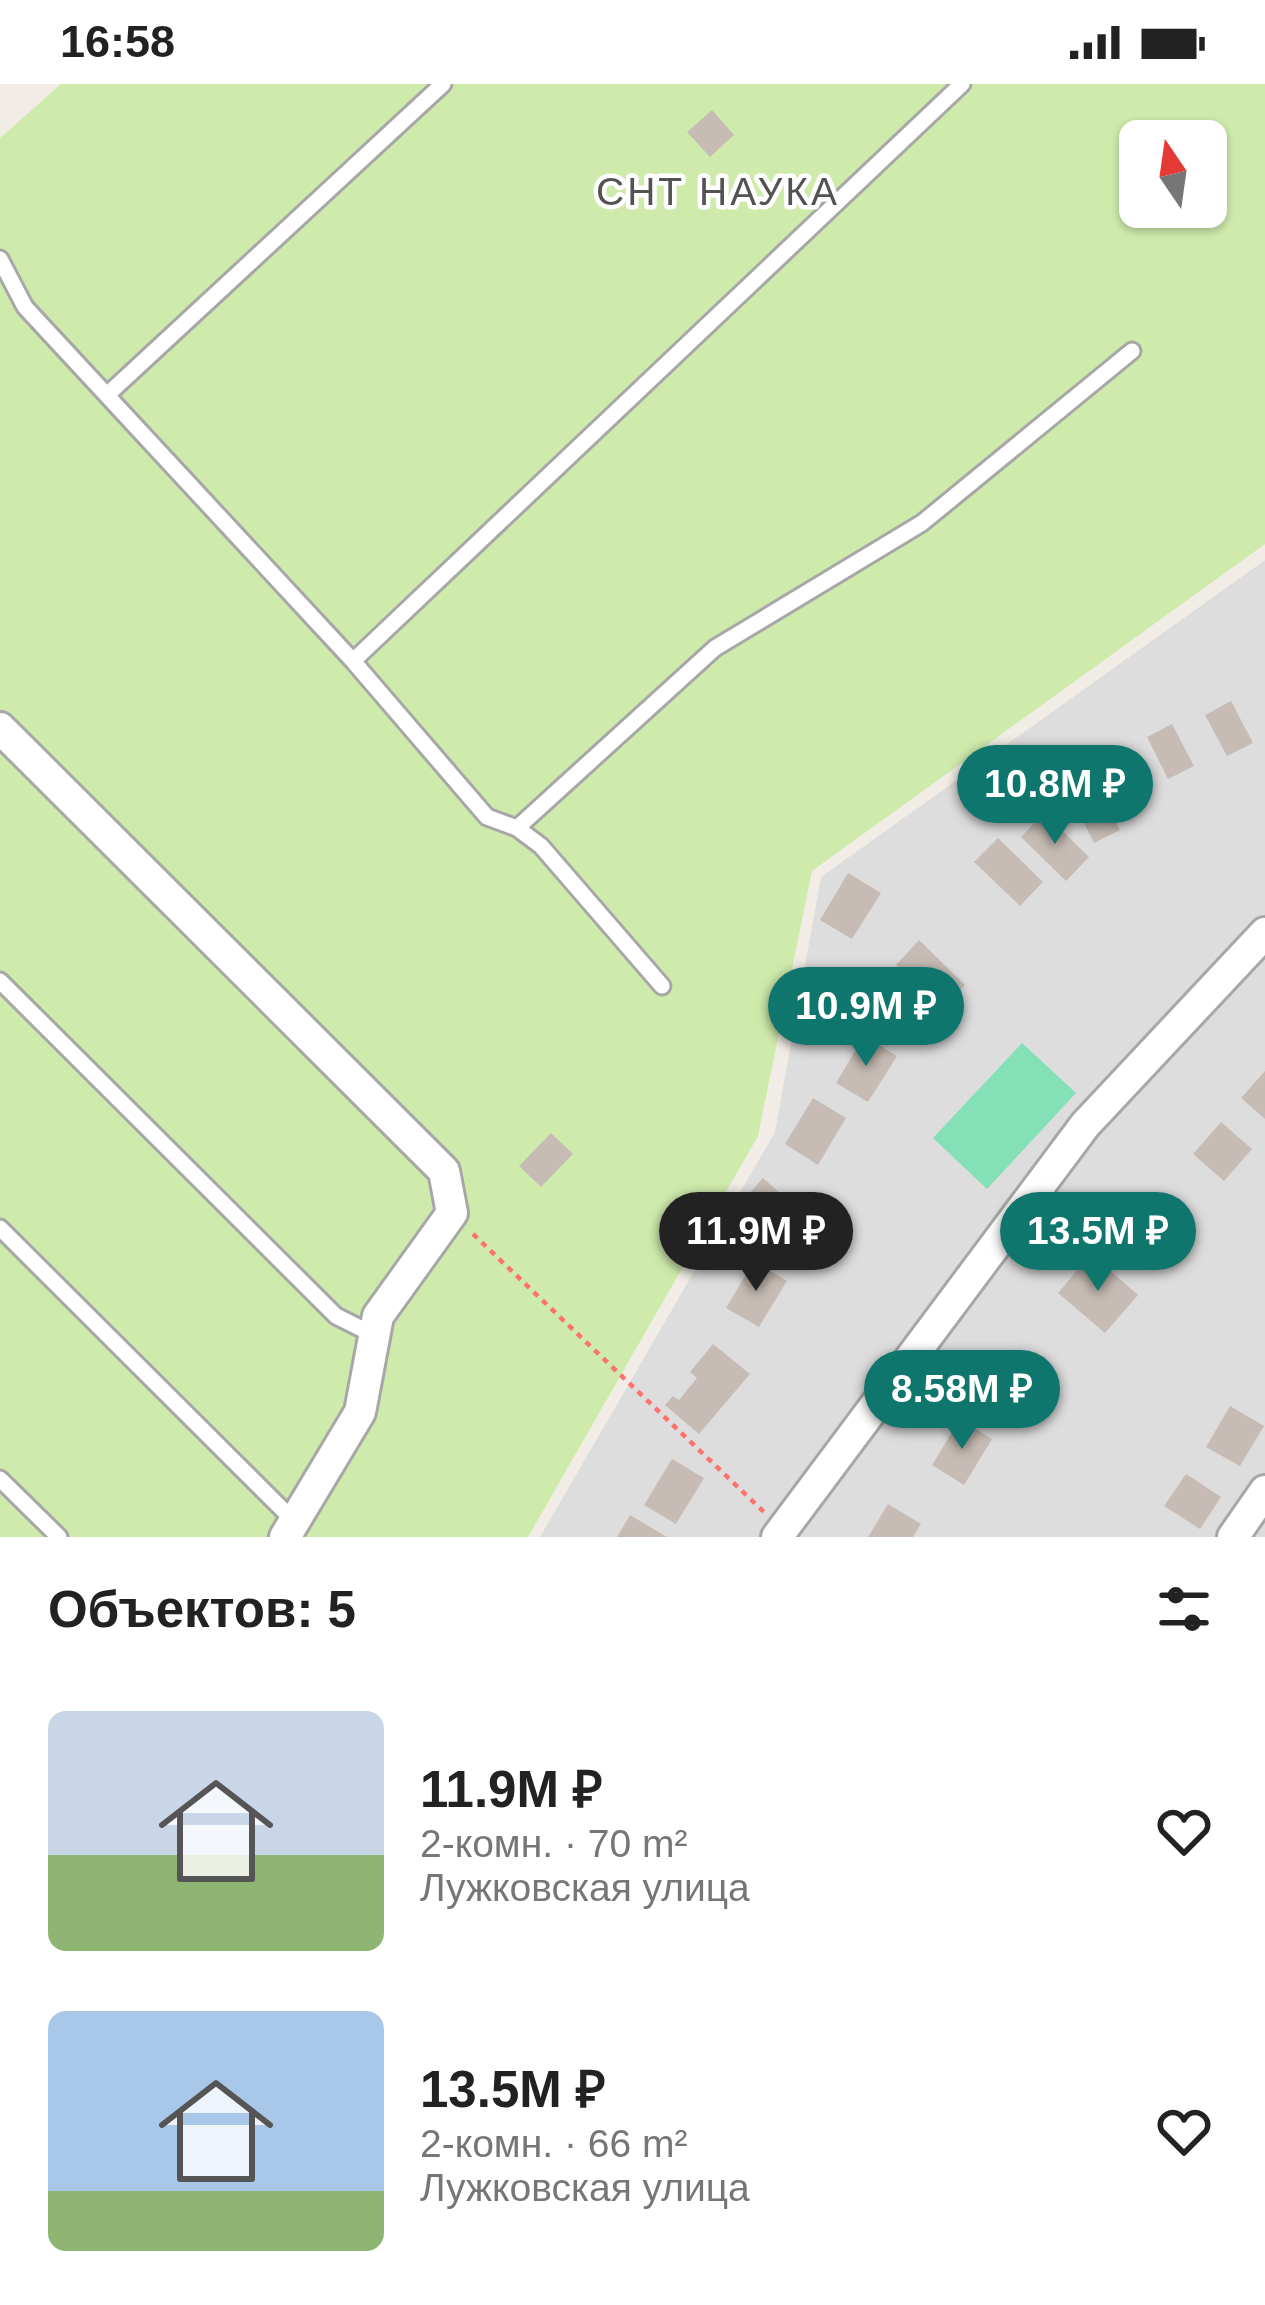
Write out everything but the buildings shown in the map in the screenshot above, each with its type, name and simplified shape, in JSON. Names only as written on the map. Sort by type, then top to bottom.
[{"type":"street","points":[[0,728],[444,1172],[452,1214],[378,1316],[360,1412],[290,1529]]},
{"type":"street","points":[[779,1533],[1085,1126],[1265,933]]},
{"type":"street","points":[[1233,1537],[1265,1491]]},
{"type":"lane","points":[[106,395],[442,84]]},
{"type":"lane","points":[[353,661],[962,84]]},
{"type":"lane","points":[[0,259],[25,307],[353,661],[487,817],[517,828],[541,846],[662,986]]},
{"type":"lane","points":[[517,828],[715,648],[922,523],[1132,351]]},
{"type":"lane","points":[[0,981],[336,1316],[374,1335]]},
{"type":"lane","points":[[0,1228],[290,1529]]},
{"type":"lane","points":[[0,1479],[58,1537]]},
{"type":"path","points":[[452,1214],[779,1533]]},
{"type":"shaded area","points":[[1265,560],[1265,1537],[540,1537],[775,1132],[821,877]]},
{"type":"green space","points":[[61,84],[1265,84],[1265,544],[812,871],[758,1136],[528,1537],[0,1537],[0,138]]},
{"type":"green space","points":[[1022,1043],[1076,1093],[987,1189],[933,1138]]},
{"type":"district","name":"СНТ НАУКА","points":[[718,191]]}]
